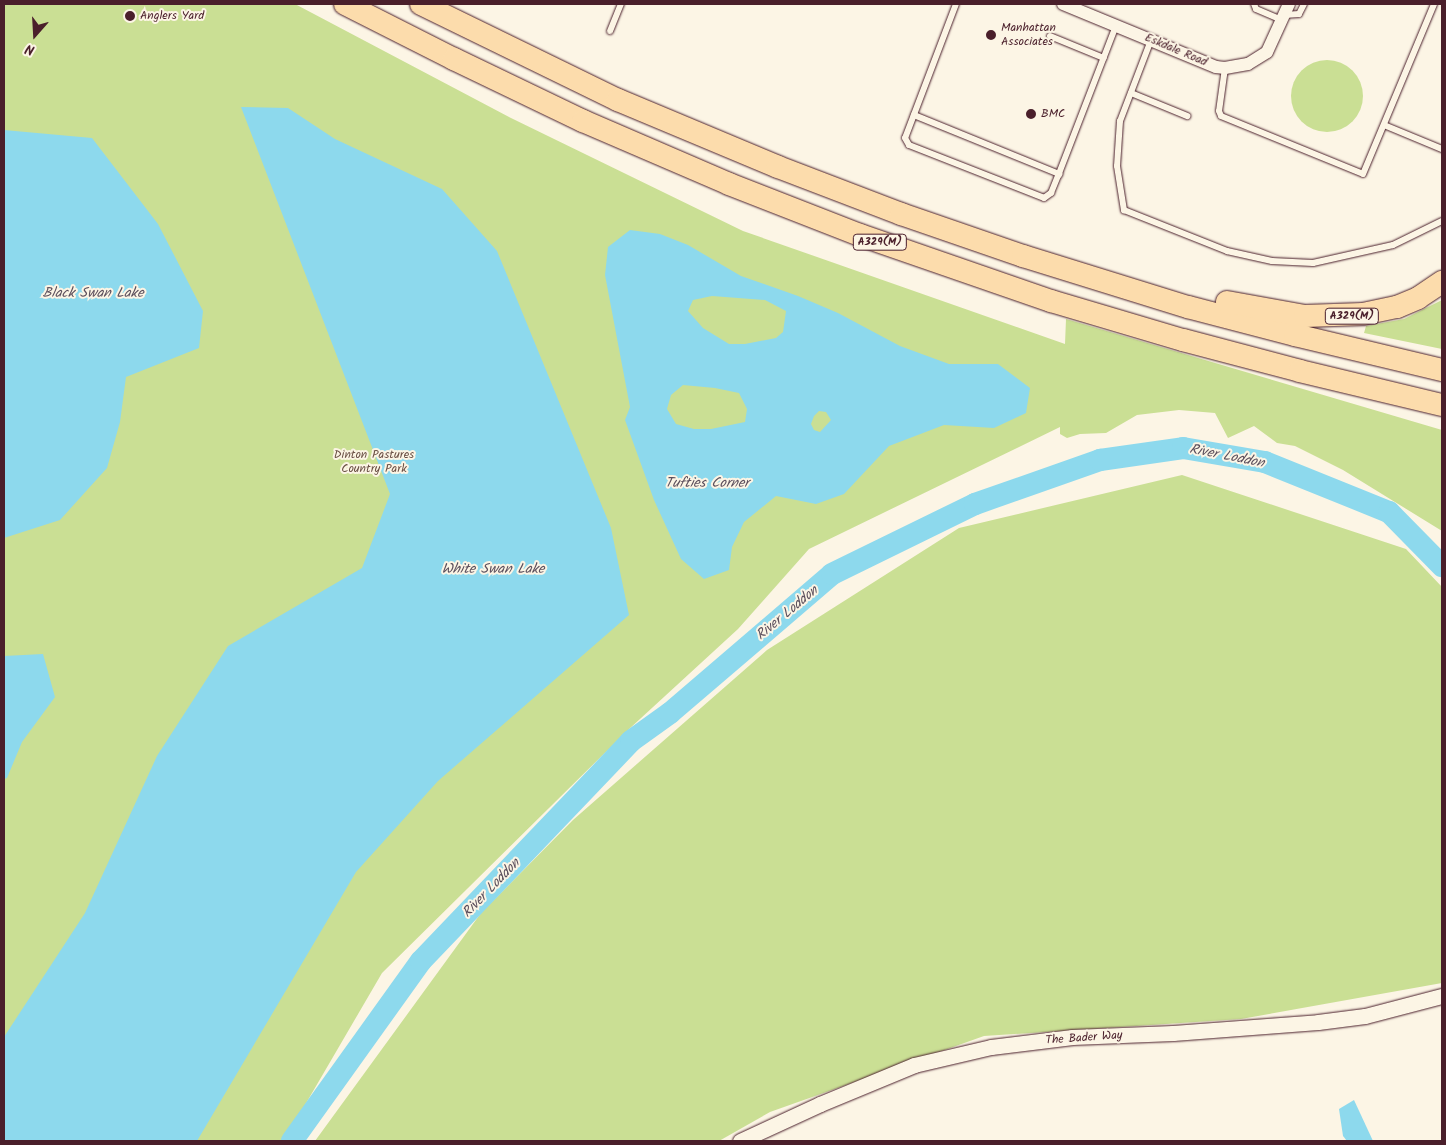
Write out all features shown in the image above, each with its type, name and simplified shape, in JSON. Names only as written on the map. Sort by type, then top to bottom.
[{"type":"highway","name":"A329(M)","points":[[345,4],[454,60],[583,121],[729,184],[851,231],[969,274],[1105,317],[1232,354],[1442,405]]},
{"type":"highway","name":"A329(M)","points":[[421,4],[538,62],[718,143],[901,214],[1023,256],[1205,312],[1295,336],[1442,370]]},
{"type":"highway","name":"A329(M)","points":[[1023,256],[1241,306],[1305,316],[1364,314],[1397,307],[1418,298],[1442,282]]},
{"type":"highway","name":"A329(M)","points":[[1374,390],[1442,414]]},
{"type":"street","name":"Eskdale Road","points":[[1063,4],[1216,67],[1225,68],[1248,64],[1267,52],[1285,13]]},
{"type":"street","name":"The Bader Way","points":[[740,1141],[820,1104],[914,1065],[991,1047],[1072,1037],[1183,1033],[1318,1022],[1365,1016],[1442,996]]},
{"type":"lane","points":[[610,31],[621,4]]},
{"type":"lane","points":[[956,4],[905,138],[909,145],[1044,198],[1051,193],[1059,174],[1116,26]]},
{"type":"lane","points":[[1254,4],[1256,9],[1299,14],[1304,4]]},
{"type":"lane","points":[[1225,68],[1219,111],[1221,116],[1363,174],[1434,4]]},
{"type":"lane","points":[[1050,36],[1104,58]]},
{"type":"lane","points":[[1151,40],[1120,122],[1117,166],[1124,210],[1226,251],[1272,261],[1313,262],[1393,245],[1442,221]]},
{"type":"lane","points":[[1131,94],[1187,116]]},
{"type":"lane","points":[[914,115],[1059,174]]},
{"type":"lane","points":[[1384,125],[1442,149]]},
{"type":"green space","name":"Dinton Pastures Country Park","points":[[4,4],[295,4],[511,118],[743,231],[1065,344],[1066,319],[1442,430],[1442,531],[1343,470],[1295,446],[1277,443],[1254,426],[1228,438],[1215,413],[1179,410],[1137,415],[1106,433],[1080,434],[1067,438],[1060,434],[1060,427],[809,549],[738,629],[628,730],[382,973],[284,1141],[4,1141]]},
{"type":"green space","points":[[1334,60],[1353,70],[1361,82],[1363,96],[1361,110],[1353,122],[1341,130],[1320,132],[1301,122],[1293,110],[1291,89],[1301,70],[1313,62]]},
{"type":"green space","points":[[1442,300],[1442,349],[1364,333],[1366,326],[1404,319]]},
{"type":"green space","points":[[1182,475],[1406,549],[1442,587],[1442,983],[1241,1019],[984,1036],[770,1112],[719,1141],[315,1141],[481,913],[573,820],[767,650],[959,528]]},
{"type":"water","name":"White Swan Lake","points":[[241,107],[288,108],[335,139],[442,189],[497,251],[611,528],[629,615],[438,781],[356,872],[197,1141],[4,1141],[4,1037],[85,913],[157,756],[228,646],[362,568],[390,494]]},
{"type":"water","name":"Black Swan Lake","points":[[4,130],[92,138],[158,224],[203,311],[199,348],[126,377],[120,422],[107,468],[60,520],[4,538]]},
{"type":"water","name":"Tufties Corner","points":[[630,230],[660,234],[688,245],[741,276],[798,296],[838,313],[900,346],[949,364],[998,364],[1030,388],[1026,413],[994,428],[944,425],[889,446],[844,494],[816,504],[776,496],[744,522],[732,547],[729,570],[704,579],[681,559],[654,500],[625,420],[630,407],[605,275],[608,247]],"holes":[[[712,296],[765,300],[786,311],[783,332],[776,338],[745,344],[729,344],[703,328],[688,311],[693,300]],[[683,385],[715,388],[739,393],[747,409],[745,422],[711,429],[694,429],[676,424],[667,409],[671,395]],[[819,411],[826,412],[831,420],[820,432],[814,430],[811,424],[814,416]]]},
{"type":"water","points":[[43,654],[55,697],[22,742],[7,778],[4,779],[4,656]]},
{"type":"water","points":[[1354,1100],[1373,1141],[1347,1141],[1343,1136],[1339,1109]]},
{"type":"waterway","name":"River Loddon","points":[[292,1141],[421,961],[631,741],[670,713],[832,574],[975,504],[1100,460],[1183,448],[1265,462],[1389,512],[1442,566]]},
{"type":"place","name":"Anglers Yard","points":[[130,16]]},
{"type":"place","name":"Manhattan Associates","points":[[991,35]]},
{"type":"place","name":"BMC","points":[[1031,114]]}]
